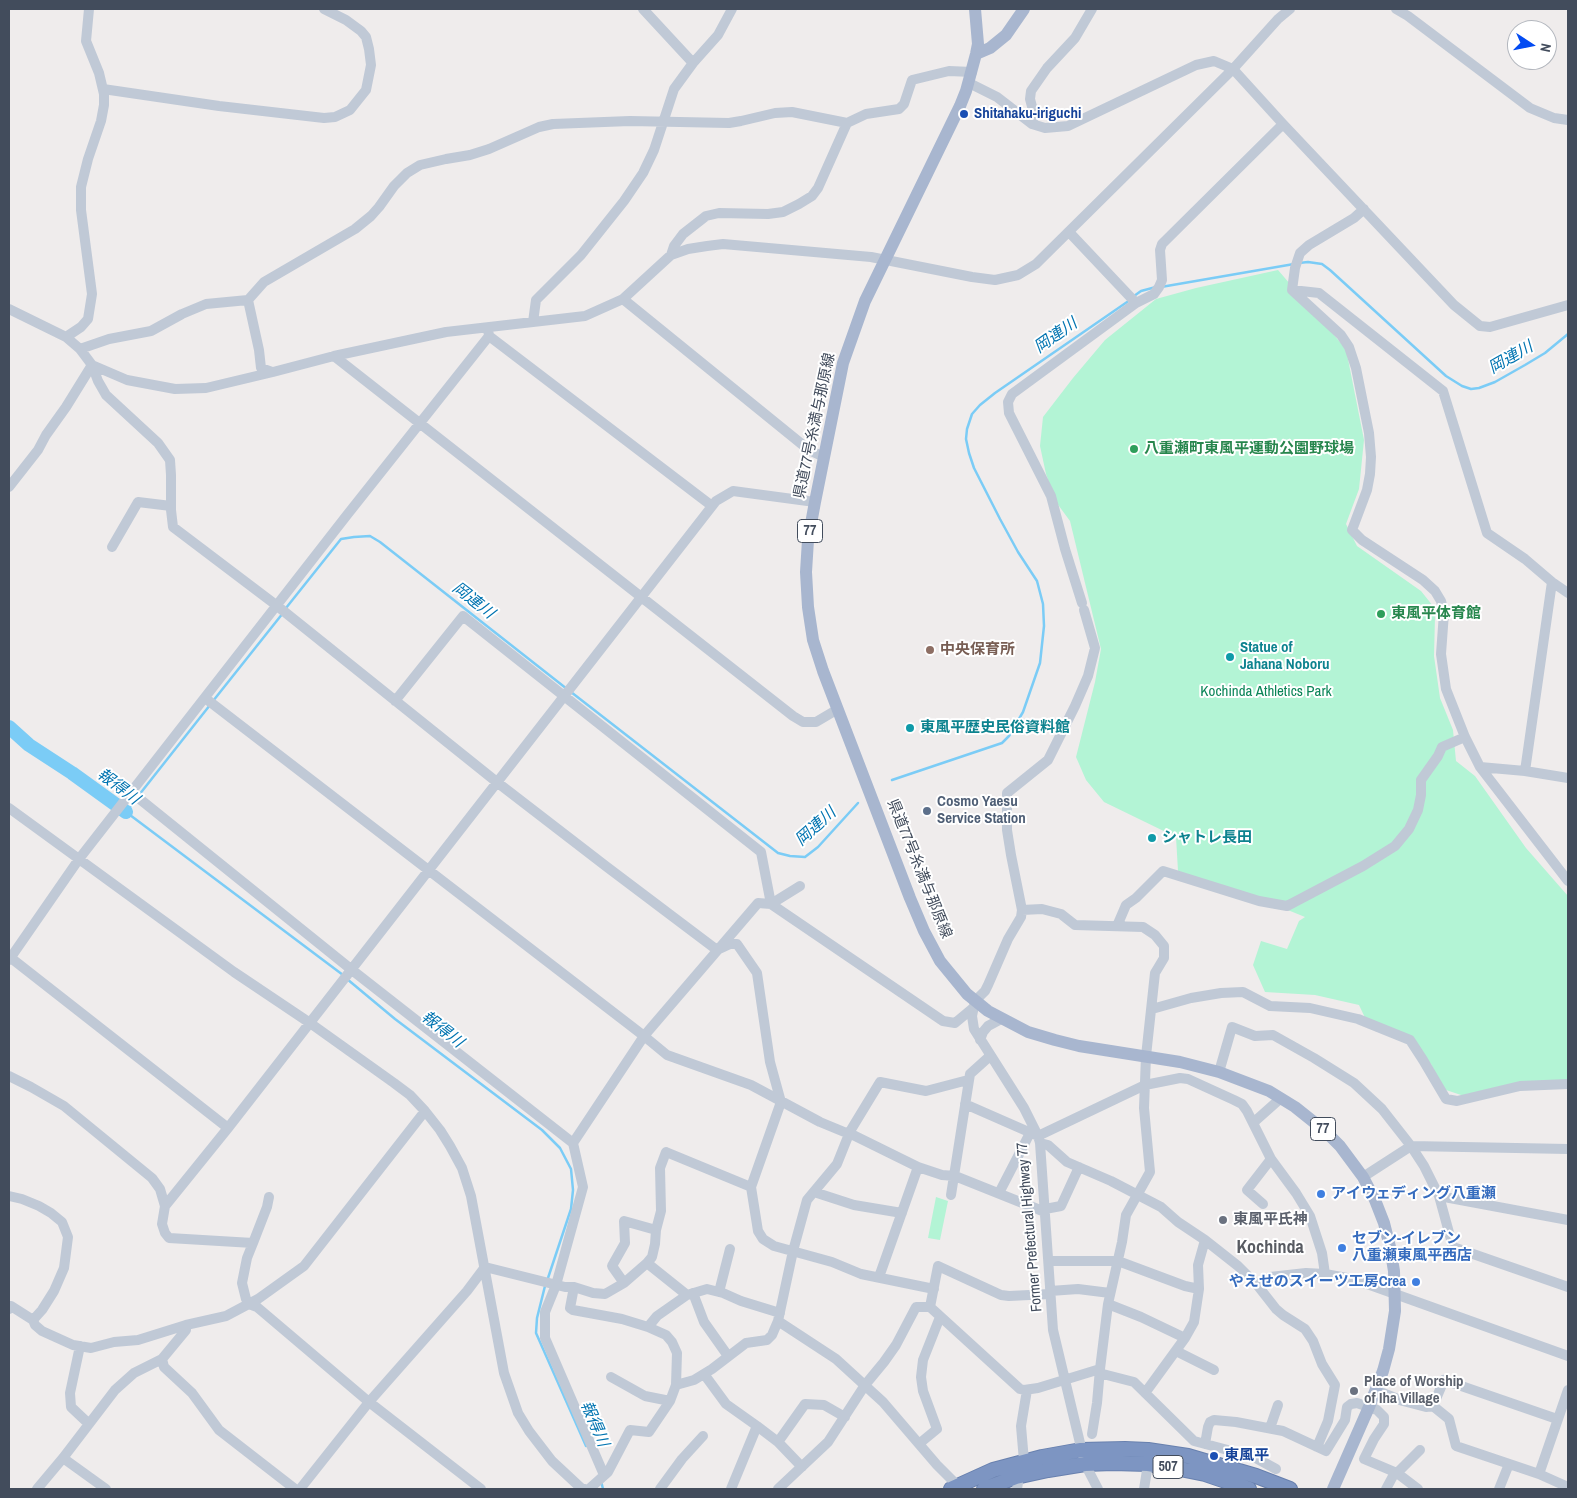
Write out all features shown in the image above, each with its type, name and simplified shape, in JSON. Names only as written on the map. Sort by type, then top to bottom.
[{"type":"highway","name":"507","points":[[954,1487],[993,1470],[1024,1461],[1081,1450],[1148,1450],[1188,1456],[1256,1476],[1290,1489]]},
{"type":"highway","name":"507","points":[[984,1489],[1018,1483],[1048,1470],[1084,1464],[1148,1464],[1205,1474],[1249,1489]]},
{"type":"main road","name":"県道77号糸満与那原線","points":[[975,9],[978,32],[976,54],[960,106],[865,301],[843,363],[808,540],[806,572],[808,607],[813,640],[924,931],[940,961],[974,1004],[1001,1020],[1028,1032],[1055,1040],[1079,1046],[1146,1056],[1218,1072],[1257,1086],[1281,1098],[1310,1118],[1340,1146],[1363,1177],[1384,1223],[1390,1247],[1395,1311],[1390,1342],[1369,1408],[1333,1489]]},
{"type":"main road","points":[[976,54],[990,48],[1006,35],[1024,9]]},
{"type":"street","points":[[66,338],[88,319],[92,294],[80,210],[81,187],[104,105],[99,73],[86,42],[89,9]]},
{"type":"street","points":[[103,89],[228,107],[335,118],[350,110],[366,90],[371,65],[366,37],[361,31],[346,20],[324,9]]},
{"type":"street","points":[[643,9],[693,63]]},
{"type":"street","points":[[533,322],[536,300],[581,255],[624,201],[643,173],[654,150],[674,89],[693,63],[718,35],[732,9]]},
{"type":"street","points":[[1032,124],[1034,114],[1030,99],[1031,91],[1047,68],[1075,38],[1092,9]]},
{"type":"street","points":[[92,364],[127,380],[175,389],[206,388],[334,356],[446,332],[488,331],[533,322],[585,316],[623,299],[671,255],[688,249],[723,244],[884,260],[994,280],[1018,275],[1036,264],[1233,69],[1278,19],[1290,9]]},
{"type":"street","points":[[1396,9],[1408,16],[1530,108],[1554,118],[1568,120]]},
{"type":"street","points":[[80,349],[109,339],[151,331],[182,314],[206,304],[248,300],[264,282],[355,229],[371,216],[394,186],[407,173],[420,165],[478,153],[539,127],[553,124],[620,121],[729,123],[775,113],[792,112],[847,123],[866,114],[899,109],[904,104],[912,80],[949,71],[970,78],[1032,124],[1045,128],[1068,126],[1196,65],[1214,61],[1233,69],[1454,305],[1480,326],[1490,327],[1568,305]]},
{"type":"street","points":[[671,255],[674,246],[683,234],[706,216],[719,212],[768,214],[783,212],[812,196],[818,188],[847,123]]},
{"type":"street","points":[[573,1143],[644,1036],[758,903],[771,904],[943,1021],[955,1023],[985,991],[1008,939],[1020,918],[1022,910],[1008,838],[1007,793],[1048,760],[1076,706],[1088,676],[1095,648],[1051,496],[1009,413],[1008,402],[1012,394],[1136,303],[1154,294],[1162,280],[1160,250],[1162,244],[1283,124]]},
{"type":"street","points":[[1292,290],[1295,268],[1300,253],[1309,245],[1354,218],[1364,209]]},
{"type":"street","points":[[1068,232],[1136,303]]},
{"type":"street","points":[[1292,290],[1319,293],[1443,391],[1487,533],[1526,559],[1552,582],[1568,593]]},
{"type":"street","points":[[1292,290],[1341,335],[1349,347],[1356,368],[1372,457],[1367,490],[1352,530],[1362,540],[1423,580],[1435,591],[1441,601],[1444,613],[1441,654],[1442,671],[1446,689],[1464,737],[1480,767],[1568,881]]},
{"type":"street","points":[[623,299],[810,450],[824,457]]},
{"type":"street","points":[[248,300],[261,368],[273,372]]},
{"type":"street","points":[[9,310],[66,338],[80,349],[92,364],[98,381],[106,394],[158,443],[170,460],[173,527],[276,605],[498,783],[718,950]]},
{"type":"street","points":[[228,1128],[10,959],[78,859],[488,331]]},
{"type":"street","points":[[488,331],[712,506]]},
{"type":"street","points":[[334,356],[793,716],[803,722],[816,722],[838,709]]},
{"type":"street","points":[[9,486],[38,450],[92,364]]},
{"type":"street","points":[[165,1206],[498,783],[712,506],[723,496],[733,491],[815,502]]},
{"type":"street","points":[[112,547],[138,502],[171,506]]},
{"type":"street","points":[[1525,771],[1552,582]]},
{"type":"street","points":[[395,701],[462,616],[761,852],[771,904]]},
{"type":"street","points":[[204,698],[667,1055],[751,1085],[820,1122],[849,1134],[837,1164],[807,1200],[793,1251],[779,1317],[772,1335],[767,1340],[746,1343],[694,1380],[676,1384]]},
{"type":"street","points":[[1117,926],[1126,905],[1136,898],[1163,871],[1259,901],[1287,906],[1363,866],[1395,846],[1410,829],[1418,810],[1421,780],[1442,747],[1464,737]]},
{"type":"street","points":[[1480,767],[1525,771],[1568,778]]},
{"type":"street","points":[[130,794],[350,972],[573,1143],[583,1187],[556,1285],[545,1312],[545,1338],[604,1475]]},
{"type":"street","points":[[9,808],[234,972],[394,1083],[425,1111],[440,1130],[462,1168],[471,1196],[504,1373],[518,1413],[529,1432],[552,1462],[581,1488],[585,1489]]},
{"type":"street","points":[[771,904],[800,886]]},
{"type":"street","points":[[1022,910],[1048,910],[1061,914],[1075,925],[1143,927],[1155,935],[1164,946],[1164,958],[1155,973],[1146,1056],[1144,1108],[1150,1172],[1126,1215],[1108,1304],[1092,1434]]},
{"type":"street","points":[[718,950],[730,944],[737,944],[757,973],[770,1062],[781,1102],[751,1187],[758,1231],[763,1239],[774,1246],[832,1262],[862,1274],[934,1289]]},
{"type":"street","points":[[1152,1009],[1191,998],[1221,993],[1244,992],[1270,1006],[1310,1008],[1358,1019],[1410,1040],[1424,1060],[1446,1099],[1457,1101],[1520,1086],[1568,1084]]},
{"type":"street","name":"Former Prefectural Highway 77","points":[[974,1004],[972,1022],[974,1029],[1008,1082],[1036,1137],[1045,1211],[1053,1330],[1084,1464],[1098,1489]]},
{"type":"street","points":[[980,1040],[988,1026],[1001,1020]]},
{"type":"street","points":[[1218,1072],[1232,1027],[1255,1036],[1273,1035],[1314,1058],[1354,1084],[1382,1109],[1411,1146],[1424,1166],[1439,1196],[1453,1247],[1568,1287]]},
{"type":"street","points":[[951,1195],[968,1080],[970,1074],[990,1056]]},
{"type":"street","points":[[9,1076],[64,1106],[152,1178],[160,1189],[165,1206],[162,1224],[169,1238],[253,1243]]},
{"type":"street","points":[[999,1193],[1036,1137],[1145,1085],[1180,1078],[1188,1079],[1234,1100],[1247,1111],[1271,1159],[1310,1216],[1322,1253],[1325,1274]]},
{"type":"street","points":[[968,1080],[926,1091],[880,1082],[849,1133],[918,1167],[942,1175],[955,1176],[1045,1211],[1061,1206],[1079,1167]]},
{"type":"street","points":[[1254,1122],[1281,1098]]},
{"type":"street","points":[[965,1104],[1036,1137],[1067,1162],[1111,1181],[1161,1207],[1178,1222],[1238,1266],[1258,1286],[1282,1315],[1304,1329],[1335,1385],[1328,1421],[1317,1447]]},
{"type":"street","points":[[9,1309],[11,1306],[33,1320],[35,1325],[42,1331],[73,1345],[90,1348],[114,1342],[138,1340],[186,1325],[226,1316],[258,1299],[304,1266],[425,1111]]},
{"type":"street","points":[[1363,1177],[1411,1146],[1568,1149]]},
{"type":"street","points":[[485,1268],[556,1285],[605,1294],[624,1283],[652,1257],[661,1211],[660,1168],[666,1152],[751,1187]]},
{"type":"street","points":[[1263,1204],[1247,1190],[1271,1159]]},
{"type":"street","points":[[879,1278],[918,1167]]},
{"type":"street","points":[[814,1192],[854,1205],[902,1213]]},
{"type":"street","points":[[9,1196],[22,1199],[51,1213],[62,1222],[68,1237],[64,1268],[54,1291],[33,1320]]},
{"type":"street","points":[[1439,1196],[1568,1220]]},
{"type":"street","points":[[269,1197],[267,1207],[247,1258],[242,1282],[249,1304],[257,1307],[369,1402],[480,1489]]},
{"type":"street","points":[[624,1283],[612,1266],[625,1243],[624,1220],[656,1230]]},
{"type":"street","points":[[1146,1393],[1185,1338],[1194,1322],[1199,1288],[1198,1265],[1205,1240]]},
{"type":"street","points":[[719,1292],[730,1249]]},
{"type":"street","points":[[1049,1261],[1118,1261],[1185,1286],[1199,1288]]},
{"type":"street","points":[[647,1263],[690,1294],[704,1322],[728,1356]]},
{"type":"street","points":[[930,1307],[938,1266],[1001,1295],[1009,1296],[1078,1289],[1110,1293]]},
{"type":"street","points":[[300,1489],[369,1402],[485,1268]]},
{"type":"street","points":[[1270,1277],[1306,1273],[1325,1274],[1362,1282],[1568,1356]]},
{"type":"street","points":[[574,1288],[570,1308],[573,1310],[622,1318],[648,1327],[666,1336],[672,1342],[677,1353],[676,1384],[670,1401],[649,1432],[630,1430],[608,1472],[589,1489]]},
{"type":"street","points":[[648,1327],[657,1316],[690,1294],[707,1289],[719,1292],[779,1317],[836,1359],[883,1402],[920,1443],[954,1487]]},
{"type":"street","points":[[1108,1304],[1185,1338]]},
{"type":"street","points":[[778,1489],[828,1442],[865,1385],[889,1355],[916,1308],[930,1307],[1020,1389],[1027,1390],[1099,1371],[1134,1382],[1194,1442],[1254,1457],[1276,1468]]},
{"type":"street","points":[[920,1443],[937,1429],[923,1391],[921,1377],[923,1360],[940,1316]]},
{"type":"street","points":[[37,1489],[115,1390],[134,1374],[162,1359],[186,1330],[186,1325]]},
{"type":"street","points":[[80,1346],[70,1393],[71,1407],[89,1424]]},
{"type":"street","points":[[1176,1351],[1214,1370]]},
{"type":"street","points":[[162,1359],[164,1367],[192,1393],[219,1430],[295,1489]]},
{"type":"street","points":[[704,1374],[726,1404],[778,1442],[802,1467]]},
{"type":"street","points":[[611,1377],[645,1396],[670,1401]]},
{"type":"street","points":[[1433,1406],[1444,1380],[1558,1419]]},
{"type":"street","points":[[1024,1461],[1022,1426],[1027,1390]]},
{"type":"street","points":[[1375,1390],[1403,1401],[1426,1407],[1433,1406],[1449,1419],[1456,1446],[1539,1474],[1568,1487]]},
{"type":"street","points":[[1539,1474],[1568,1390]]},
{"type":"street","points":[[778,1442],[804,1404],[824,1405],[844,1417]]},
{"type":"street","points":[[1205,1444],[1208,1427],[1210,1422],[1214,1420],[1270,1428],[1326,1451],[1345,1420],[1348,1407],[1351,1404],[1357,1404],[1377,1410],[1384,1416],[1384,1420],[1364,1459],[1397,1472],[1416,1489]]},
{"type":"street","points":[[1270,1428],[1278,1405]]},
{"type":"street","points":[[731,1489],[757,1426]]},
{"type":"street","points":[[660,1489],[702,1436]]},
{"type":"street","points":[[1386,1489],[1397,1472],[1420,1450]]},
{"type":"street","points":[[63,1458],[106,1489]]},
{"type":"street","points":[[1256,1476],[1262,1461]]},
{"type":"street","points":[[1144,1489],[1148,1464]]},
{"type":"street","points":[[1499,1489],[1509,1464]]},
{"type":"green space","name":"Kochinda Athletics Park","points":[[1278,270],[1346,349],[1364,440],[1359,489],[1346,524],[1357,546],[1421,591],[1433,606],[1435,617],[1434,656],[1440,698],[1453,730],[1456,761],[1475,776],[1526,848],[1568,896],[1568,1081],[1464,1096],[1443,1089],[1431,1064],[1408,1037],[1368,1024],[1359,1005],[1315,995],[1265,992],[1253,965],[1261,941],[1287,949],[1299,921],[1305,917],[1178,871],[1176,837],[1104,802],[1086,780],[1076,757],[1095,682],[1101,649],[1070,521],[1056,502],[1046,474],[1040,446],[1043,417],[1105,340],[1156,299]]},
{"type":"green space","points":[[936,1197],[948,1201],[940,1240],[928,1238]]},
{"type":"waterway","name":"岡連川","points":[[1299,263],[1322,264],[1446,376],[1471,389],[1495,382],[1525,365],[1545,353],[1568,334]]},
{"type":"waterway","name":"岡連川","points":[[1161,287],[1294,264]]},
{"type":"waterway","name":"岡連川","points":[[1134,296],[1141,291],[1156,287]]},
{"type":"waterway","name":"岡連川","points":[[892,780],[1002,743],[1009,736],[1023,712],[1040,663],[1044,626],[1043,604],[1037,581],[1018,552],[974,468],[966,439],[972,414],[995,393],[1130,300]]},
{"type":"waterway","name":"岡連川","points":[[286,608],[341,539],[370,536],[567,689]]},
{"type":"waterway","name":"岡連川","points":[[213,701],[283,613]]},
{"type":"waterway","name":"岡連川","points":[[571,692],[778,853],[805,857],[818,847],[858,803]]},
{"type":"waterway","name":"岡連川","points":[[139,795],[210,705]]},
{"type":"waterway","name":"報得川","points":[[9,727],[29,745],[126,812]]},
{"type":"waterway","name":"報得川","points":[[136,800],[126,812],[343,975]]},
{"type":"waterway","name":"報得川","points":[[347,979],[395,1019],[542,1130],[560,1148],[571,1169],[573,1190],[571,1209],[547,1281]]},
{"type":"waterway","name":"報得川","points":[[545,1286],[537,1318],[536,1333],[586,1446]]},
{"type":"waterway","name":"報得川","points":[[601,1481],[603,1489]]},
{"type":"place","name":"Shitahaku-iriguchi","points":[[964,114]]},
{"type":"place","name":"八重瀬町東風平運動公園野球場","points":[[1134,449]]},
{"type":"place","name":"東風平体育館","points":[[1381,614]]},
{"type":"place","name":"中央保育所","points":[[930,650]]},
{"type":"place","name":"Statue of Jahana Noboru","points":[[1230,657]]},
{"type":"place","name":"東風平歴史民俗資料館","points":[[910,728]]},
{"type":"place","name":"Cosmo Yaesu Service Station","points":[[927,811]]},
{"type":"place","name":"シャトレ長田","points":[[1152,838]]},
{"type":"place","name":"アイウェディング八重瀬","points":[[1321,1194]]},
{"type":"place","name":"東風平氏神","points":[[1223,1220]]},
{"type":"place","name":"セブン-イレブン 八重瀬東風平西店","points":[[1342,1248]]},
{"type":"place","name":"やえせのスイーツ工房Crea","points":[[1416,1282]]},
{"type":"place","name":"Place of Worship of Iha Village","points":[[1354,1391]]},
{"type":"place","name":"東風平","points":[[1214,1456]]},
{"type":"district","name":"Kochinda","points":[[1270,1248]]}]
